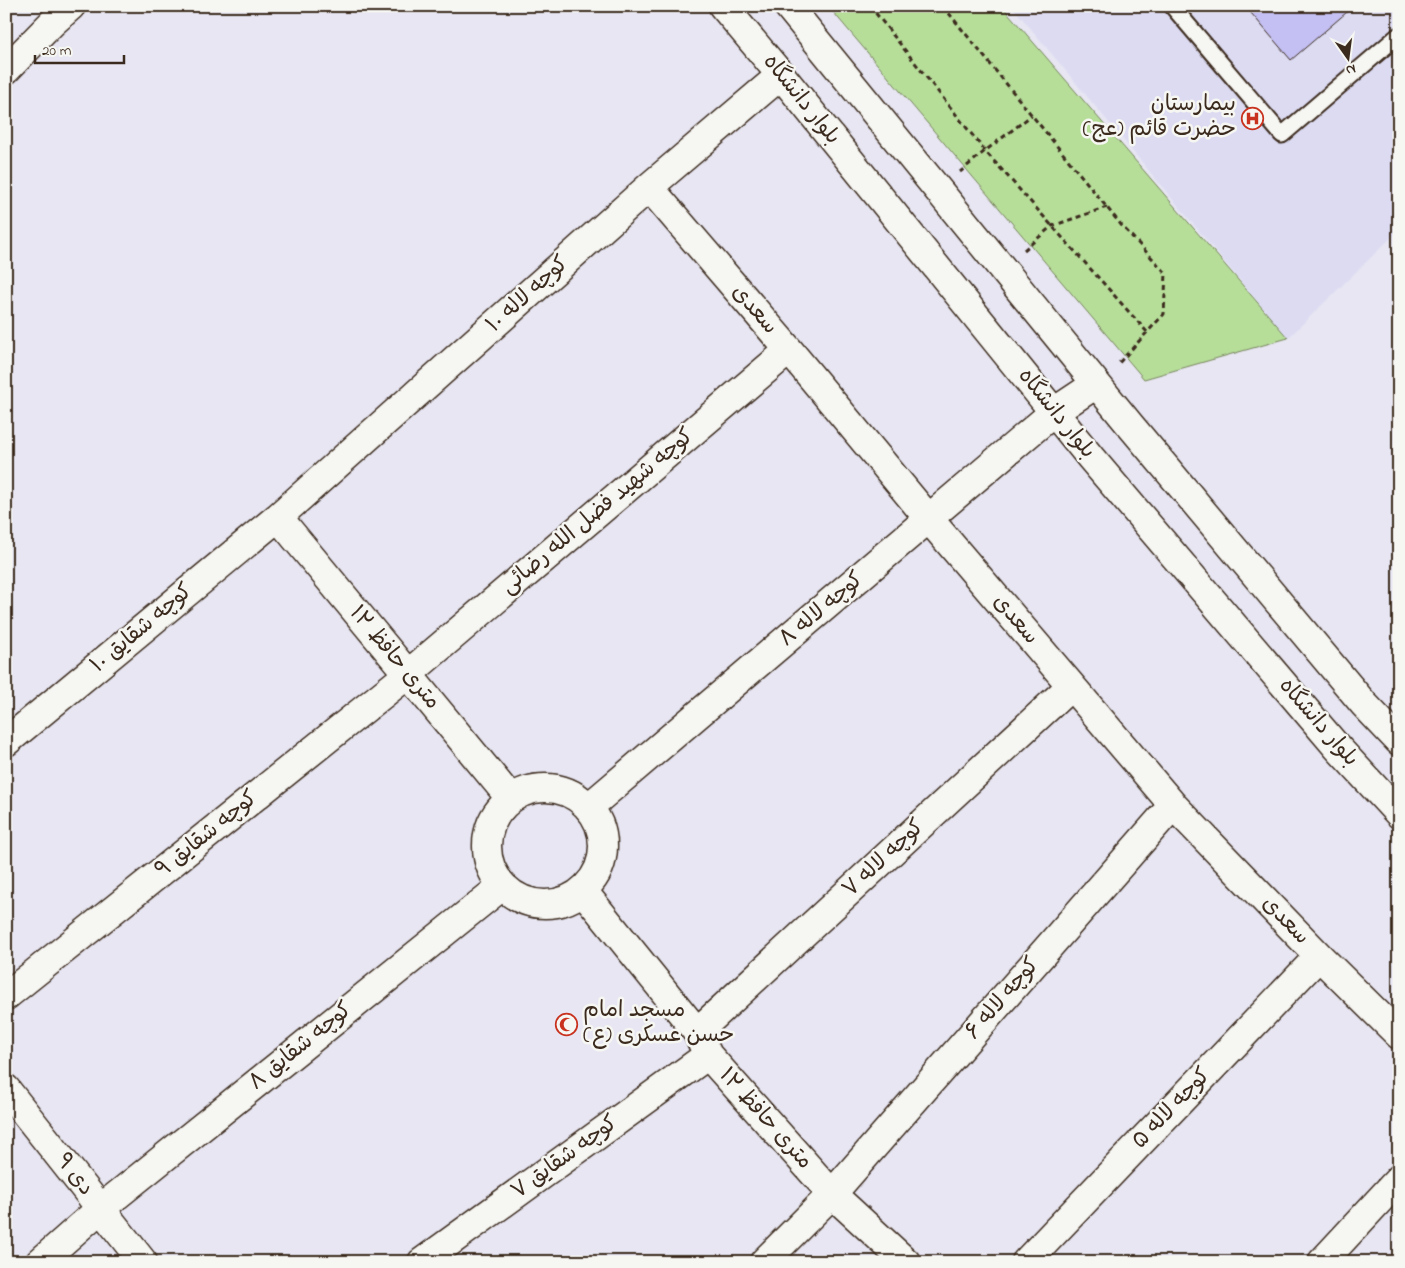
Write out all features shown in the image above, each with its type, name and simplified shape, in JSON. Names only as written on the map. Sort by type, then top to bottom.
[{"type":"street","points":[[6,70],[70,6]]},
{"type":"street","name":"بلوار دانشگاه","points":[[723,6],[1091,458],[1337,747],[1399,814]]},
{"type":"street","name":"بلوار دانشگاه","points":[[788,6],[1002,268],[1106,375],[1363,703],[1399,741]]},
{"type":"street","name":"کوچه لاله ۱۰","points":[[278,517],[650,188],[781,75]]},
{"type":"street","name":"سعدی","points":[[650,188],[1173,805],[1318,956],[1399,1035]]},
{"type":"street","name":"کوچه شهید فضل الله رضائی","points":[[407,674],[789,350]]},
{"type":"street","name":"کوچه لاله ۸","points":[[589,807],[1054,412],[1106,375]]},
{"type":"street","name":"۱۲ متری حافظ","points":[[278,517],[511,799]]},
{"type":"street","name":"کوچه شقایق ۱۰","points":[[6,742],[278,517]]},
{"type":"street","name":"کوچه شقایق ۹","points":[[6,996],[407,674]]},
{"type":"street","name":"کوچه لاله ۷","points":[[702,1044],[1071,686]]},
{"type":"street","points":[[543,788],[560,790],[576,796],[589,807],[599,823],[604,841],[602,860],[595,877],[583,891],[568,900],[550,905],[532,904],[516,897],[502,886],[491,869],[487,850],[489,830],[497,813],[511,799],[526,791],[543,788]]},
{"type":"street","name":"کوچه لاله ۶","points":[[764,1262],[832,1194],[1173,805]]},
{"type":"street","name":"کوچه شقایق ۸","points":[[40,1262],[100,1209],[502,886]]},
{"type":"street","name":"۱۲ متری حافظ","points":[[583,891],[702,1044],[832,1194],[906,1262]]},
{"type":"street","name":"کوچه لاله ۵","points":[[1026,1262],[1318,956]]},
{"type":"street","name":"کوچه شقایق ۷","points":[[422,1262],[702,1044]]},
{"type":"street","name":"۹ دی","points":[[6,1089],[142,1262]]},
{"type":"street","points":[[1322,1262],[1399,1179]]},
{"type":"lane","points":[[1172,6],[1282,135],[1399,35]]},
{"type":"path","points":[[870,6],[985,151],[1147,332]]},
{"type":"path","points":[[943,6],[1122,226],[1166,273],[1164,314],[1106,375]]},
{"type":"path","points":[[938,190],[1032,115]]},
{"type":"path","points":[[1002,268],[1052,226],[1107,207]]},
{"type":"shaded area","name":"بیمارستان حضرت قائم (عج)","points":[[1012,6],[1399,6],[1399,230],[1288,338]]},
{"type":"green space","points":[[828,6],[1002,6],[1288,338],[1144,379]]},
{"type":"building","points":[[1245,6],[1354,6],[1291,60]]},
{"type":"place","name":"بیمارستان حضرت قائم (عج)","points":[[1252,118]]},
{"type":"place","name":"مسجد امام حسن عسکری (ع)","points":[[567,1024]]}]
